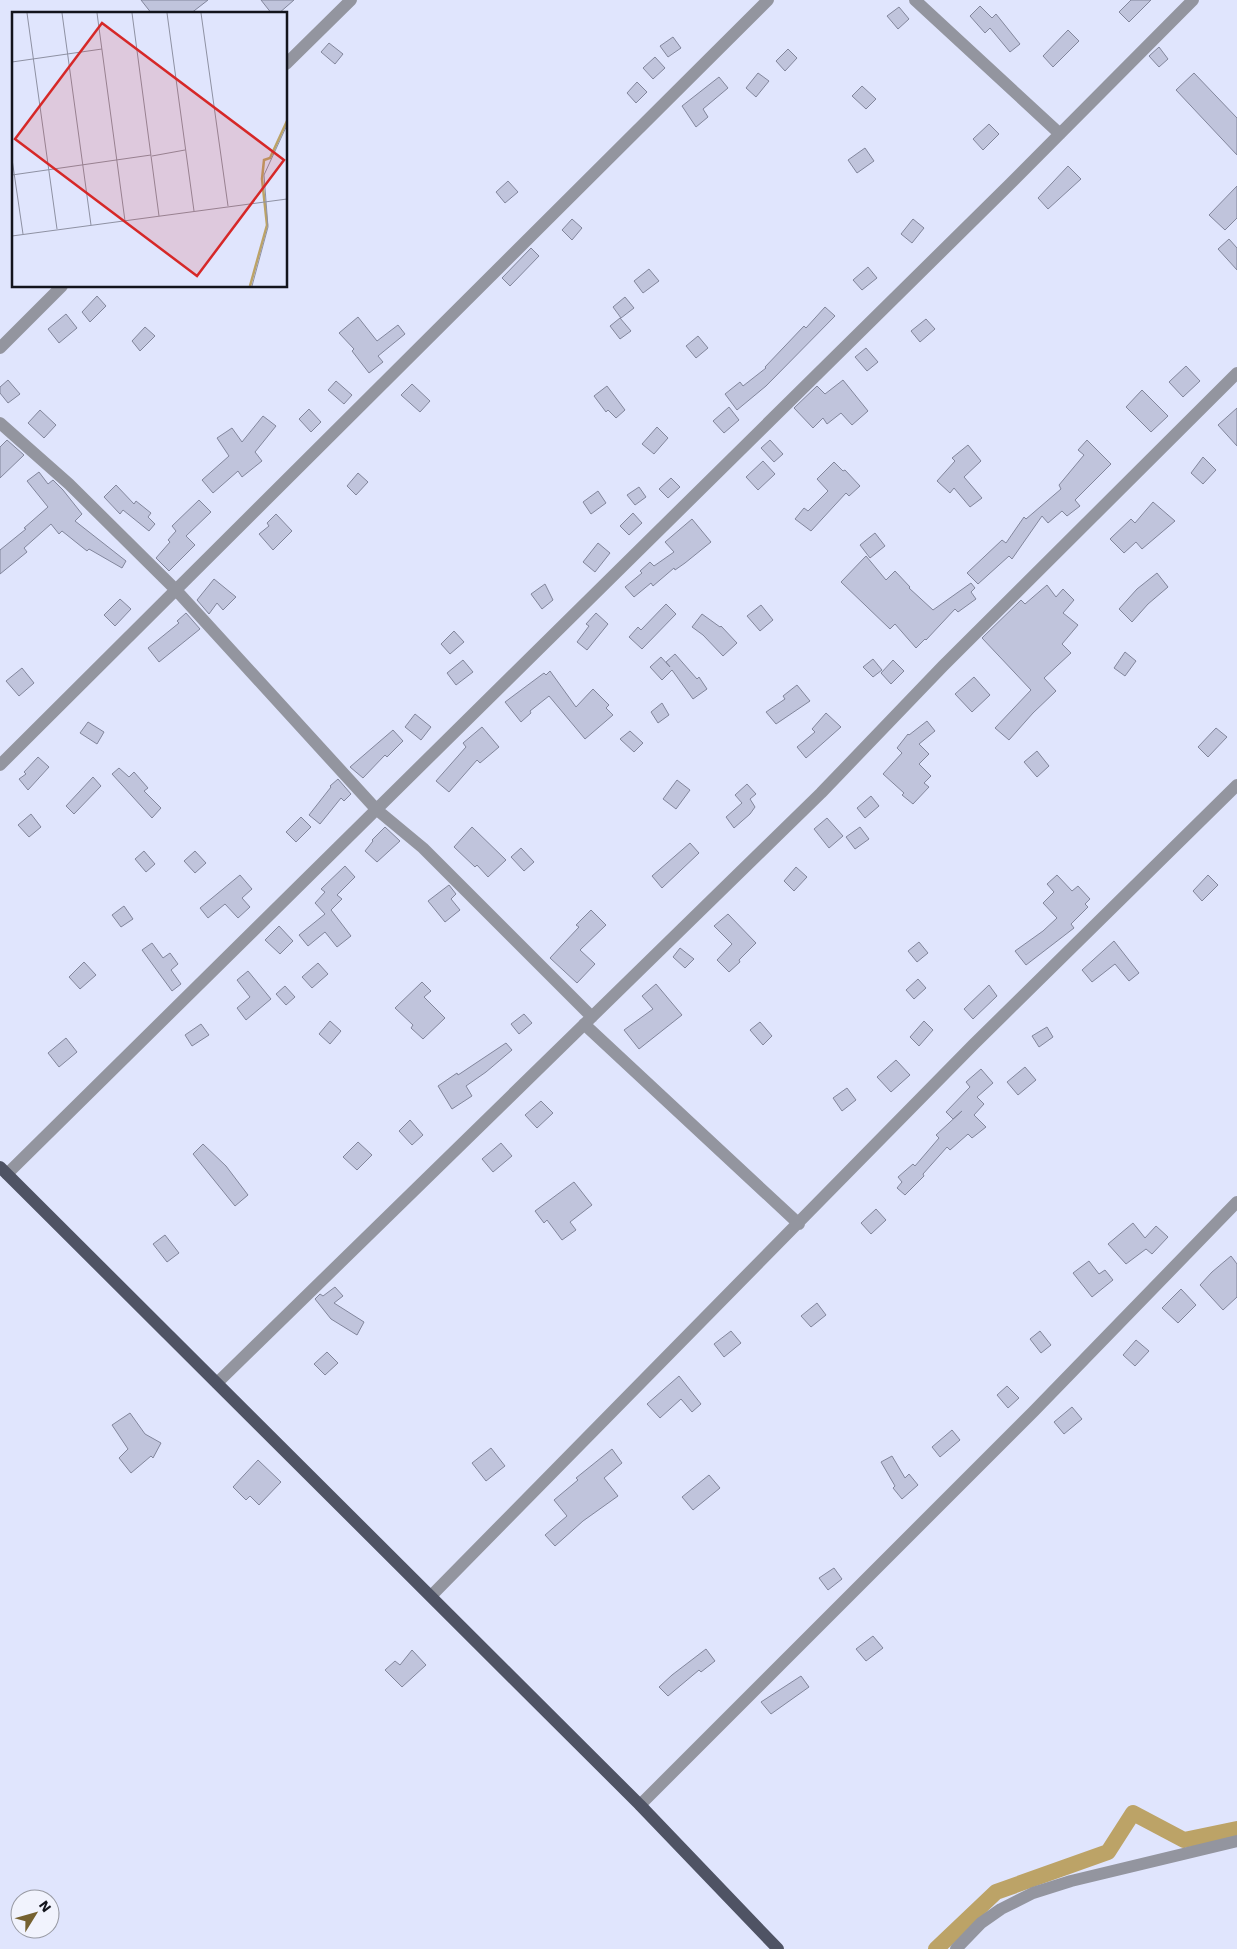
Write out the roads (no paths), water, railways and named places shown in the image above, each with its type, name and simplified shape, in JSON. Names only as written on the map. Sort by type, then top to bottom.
[{"type":"main road","points":[[4,1170],[640,1805],[778,1949]]},
{"type":"street","points":[[288,62],[351,0]]},
{"type":"street","points":[[0,766],[768,0]]},
{"type":"street","points":[[915,0],[1060,134]]},
{"type":"street","points":[[4,1170],[376,809],[1060,134],[1193,0]]},
{"type":"street","points":[[0,348],[60,288]]},
{"type":"street","points":[[217,1383],[821,794],[943,666],[1237,373]]},
{"type":"street","points":[[0,423],[69,484],[176,590],[376,809],[423,848],[588,1020],[799,1224]]},
{"type":"street","points":[[431,1596],[974,1044],[1237,785]]},
{"type":"street","points":[[640,1805],[1034,1411],[1237,1202]]},
{"type":"street","points":[[956,1949],[981,1923],[1001,1909],[1033,1893],[1071,1881],[1237,1841]]},
{"type":"waterway","points":[[936,1949],[996,1892],[1108,1852],[1133,1813],[1184,1840],[1237,1829]]}]
